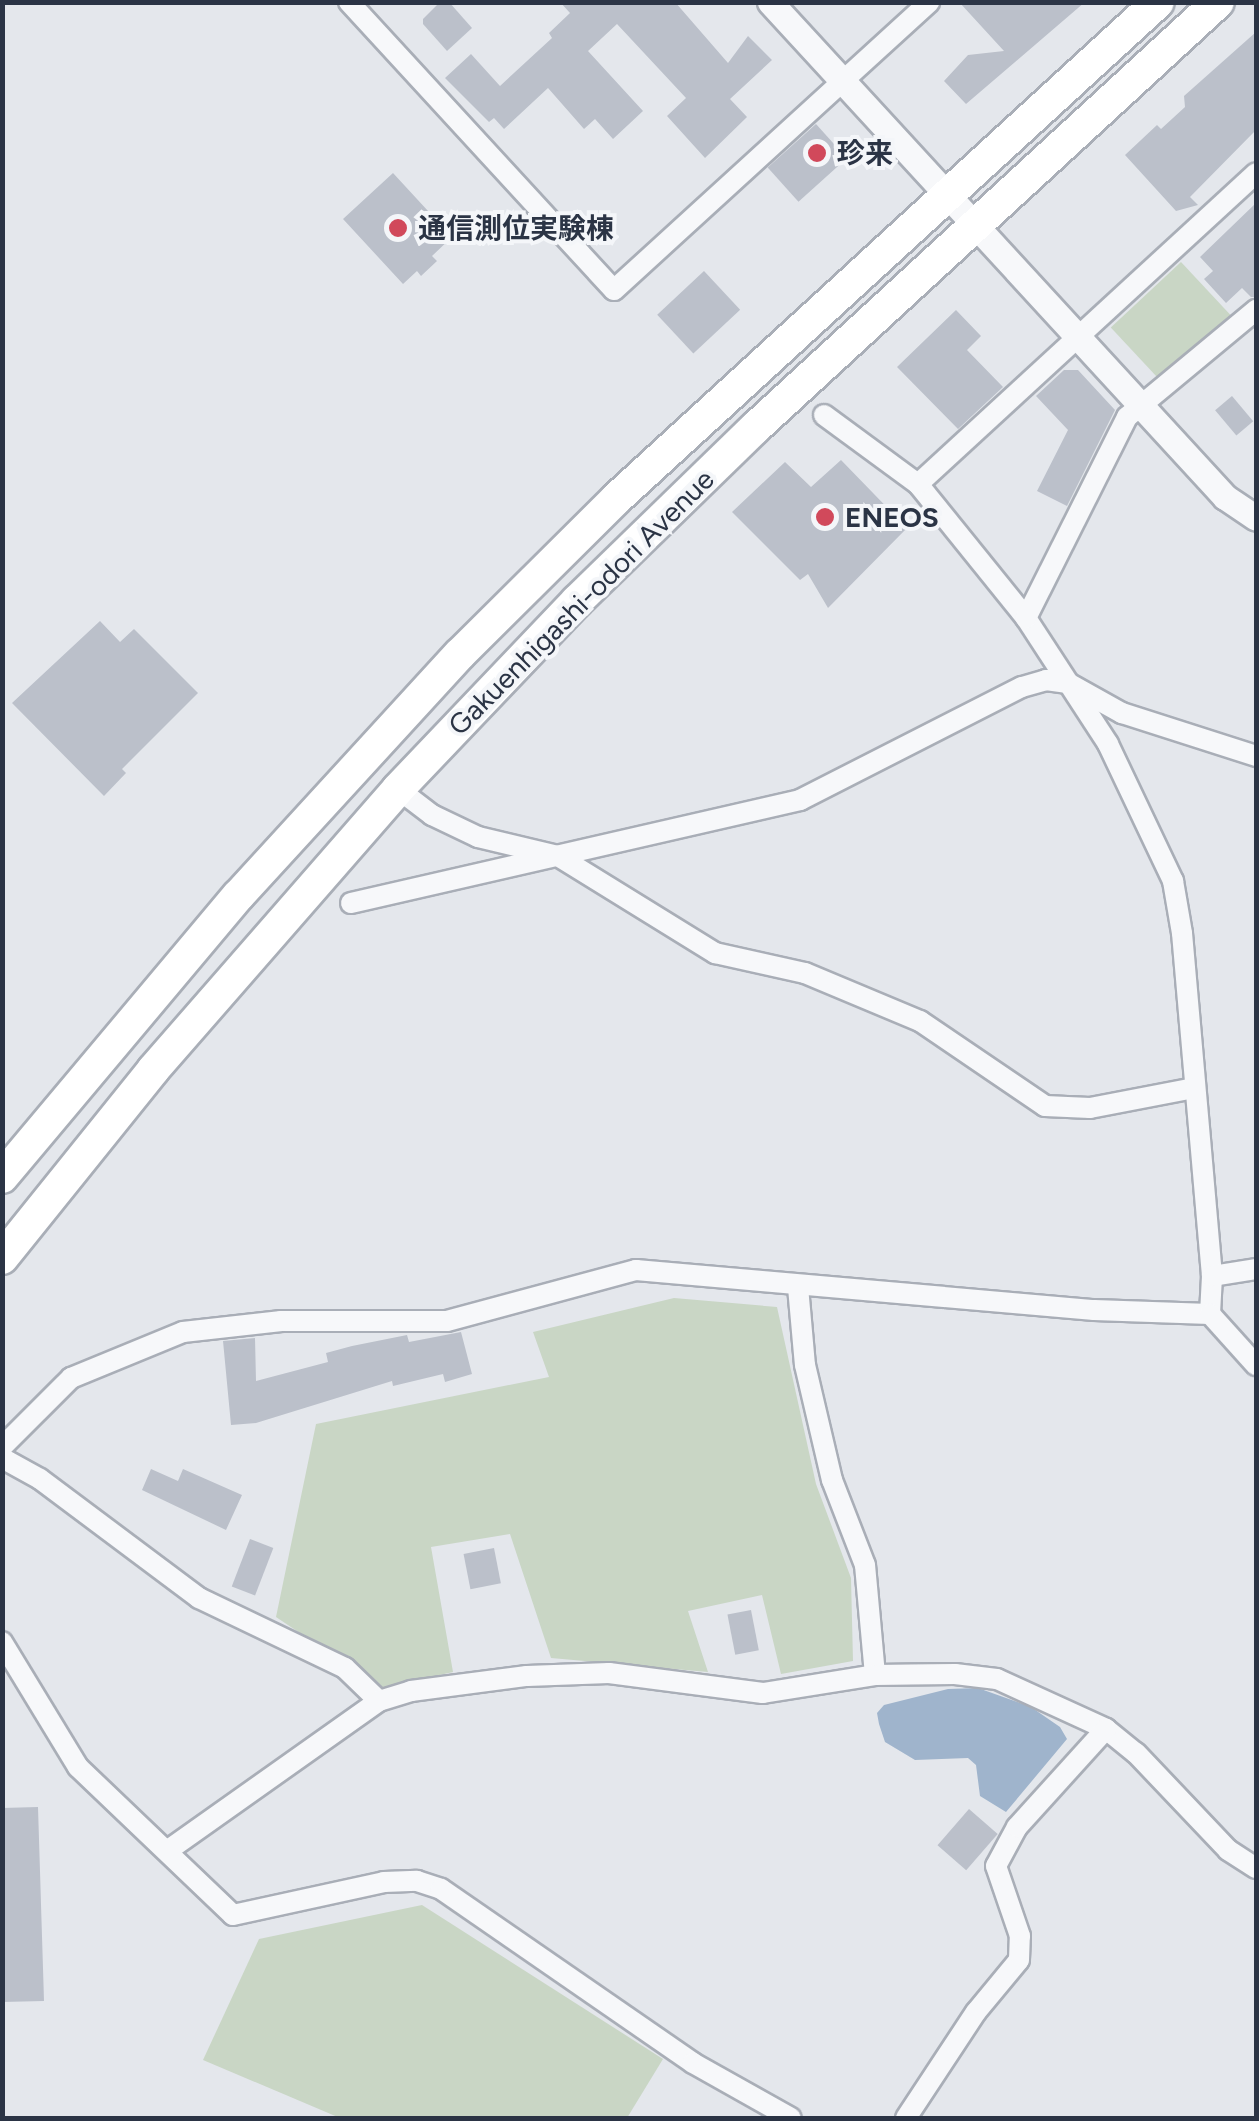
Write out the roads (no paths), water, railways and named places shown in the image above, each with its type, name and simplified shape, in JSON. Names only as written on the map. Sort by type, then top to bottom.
[{"type":"main road","name":"Gakuenhigashi-odori Avenue","points":[[2,1177],[239,894],[460,654],[616,499],[1158,2]]},
{"type":"main road","name":"Gakuenhigashi-odori Avenue","points":[[2,1258],[153,1070],[398,790],[591,588],[1218,2]]},
{"type":"street","points":[[349,2],[614,290],[845,83],[929,2]]},
{"type":"street","points":[[770,2],[1225,497],[1256,518]]},
{"type":"street","points":[[918,484],[1256,173]]},
{"type":"street","points":[[1026,618],[1126,417],[1256,310]]},
{"type":"street","points":[[824,415],[918,484],[1026,618],[1108,744],[1174,881],[1212,1276],[1210,1314],[1256,1366]]},
{"type":"street","points":[[352,903],[800,800],[1022,688],[1046,680],[1068,683],[1122,713],[1256,756]]},
{"type":"street","points":[[398,790],[432,815],[478,837],[558,856],[715,953],[805,973],[920,1021],[1045,1106],[1090,1108],[1194,1088]]},
{"type":"street","points":[[1212,1276],[1256,1268]]},
{"type":"street","points":[[2,1448],[71,1378],[183,1332],[281,1321],[447,1320],[636,1270],[1094,1310],[1210,1314]]},
{"type":"street","points":[[798,1287],[806,1365],[832,1480],[866,1565],[875,1675]]},
{"type":"street","points":[[2,1458],[40,1479],[199,1598],[346,1668],[379,1701]]},
{"type":"street","points":[[2,1642],[78,1767],[233,1915],[384,1882],[417,1882],[441,1889],[693,2063],[791,2118]]},
{"type":"street","points":[[166,1851],[379,1701],[412,1691],[527,1676],[609,1674],[763,1693],[875,1675],[954,1674],[997,1680],[1106,1729],[1136,1753],[1228,1850],[1256,1868]]},
{"type":"street","points":[[906,2118],[976,2012],[1019,1960],[1020,1936],[996,1866],[1016,1827],[1106,1729]]},
{"type":"water","points":[[978,1688],[1031,1707],[1060,1727],[1067,1739],[1006,1812],[980,1796],[976,1765],[968,1758],[915,1760],[885,1742],[879,1724],[877,1713],[884,1705],[948,1689]]},
{"type":"place","name":"珍来","points":[[817,153]]},
{"type":"place","name":"通信測位実験棟","points":[[398,228]]},
{"type":"place","name":"ENEOS","points":[[825,517]]}]
